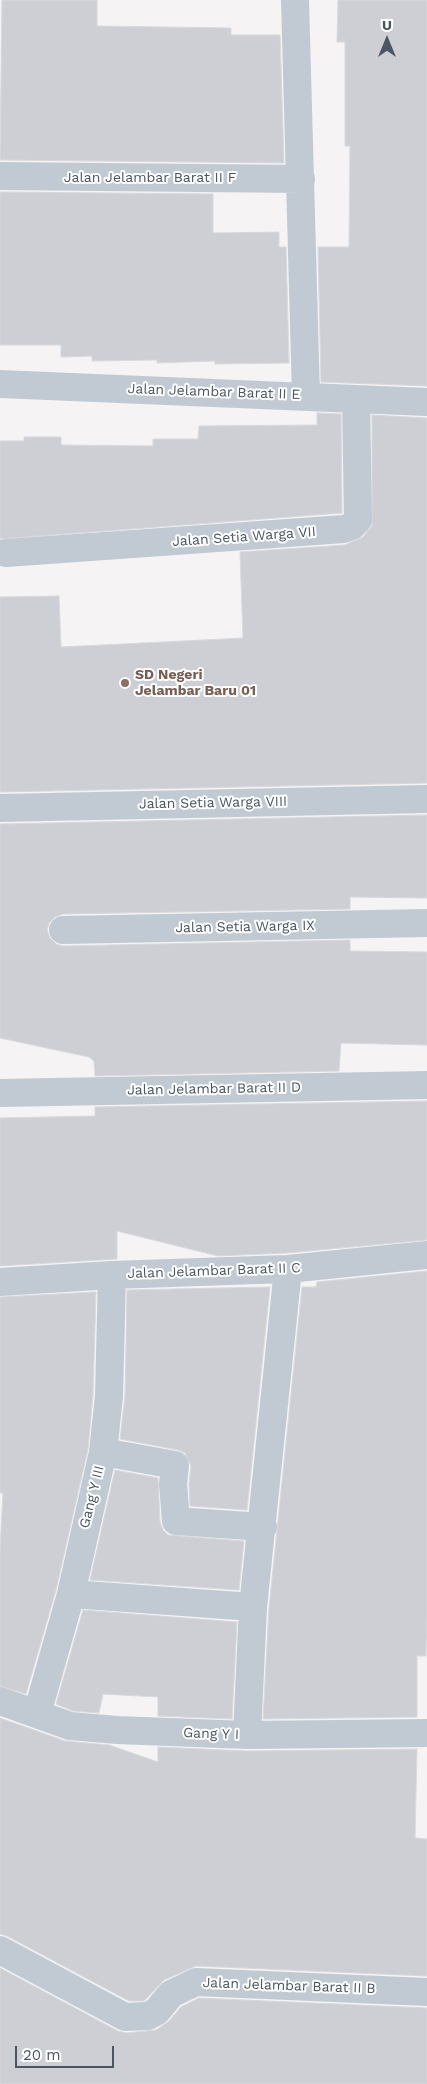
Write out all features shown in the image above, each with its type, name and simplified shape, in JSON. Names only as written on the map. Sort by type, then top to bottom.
[{"type":"street","points":[[295,0],[306,396]]},
{"type":"street","name":"Jalan Jelambar Barat II F","points":[[0,176],[301,179]]},
{"type":"street","name":"Jalan Jelambar Barat II E","points":[[0,384],[427,402]]},
{"type":"street","name":"Jalan Setia Warga VII","points":[[6,553],[344,530],[358,520],[356,399]]},
{"type":"street","name":"Jalan Setia Warga VIII","points":[[0,808],[427,799]]},
{"type":"street","name":"Jalan Setia Warga IX","points":[[63,930],[427,923]]},
{"type":"street","name":"Jalan Jelambar Barat II D","points":[[0,1093],[427,1085]]},
{"type":"street","name":"Jalan Jelambar Barat II C","points":[[0,1282],[112,1275],[288,1269],[427,1255]]},
{"type":"street","points":[[247,1735],[253,1607],[263,1527],[288,1269]]},
{"type":"street","name":"Gang Y III","points":[[37,1714],[71,1594],[104,1452],[109,1396],[112,1275]]},
{"type":"street","points":[[104,1452],[175,1465],[173,1484],[176,1521],[263,1527]]},
{"type":"street","points":[[71,1594],[253,1607]]},
{"type":"street","name":"Gang Y I","points":[[0,1701],[70,1726],[116,1730],[247,1735],[427,1734]]},
{"type":"street","name":"Jalan Jelambar Barat II B","points":[[0,1950],[125,2017],[148,2016],[157,2011],[171,1994],[196,1982],[427,1992]]},
{"type":"building","points":[[2,0],[97,0],[97,26],[231,28],[231,35],[280,35],[284,163],[0,160]]},
{"type":"building","points":[[338,0],[427,0],[427,386],[321,382],[318,247],[349,247],[350,146],[345,146],[345,42],[337,42]]},
{"type":"building","points":[[0,192],[213,194],[213,233],[279,232],[279,247],[286,247],[289,363],[215,364],[215,361],[157,363],[157,360],[92,361],[92,356],[61,357],[61,345],[0,345]]},
{"type":"building","points":[[317,413],[341,414],[342,513],[0,539],[0,441],[24,441],[24,437],[61,437],[61,445],[153,446],[153,439],[198,439],[199,426],[317,425]]},
{"type":"building","points":[[372,415],[427,418],[427,783],[0,792],[0,597],[59,596],[61,647],[243,638],[240,552],[345,545],[363,537],[372,526]]},
{"type":"building","points":[[427,815],[427,898],[350,897],[350,909],[63,914],[55,917],[49,923],[47,930],[50,938],[56,944],[63,946],[350,940],[350,951],[427,952],[427,1045],[341,1043],[339,1071],[95,1076],[94,1061],[89,1057],[0,1038],[0,824]]},
{"type":"building","points":[[427,1101],[427,1240],[287,1253],[218,1256],[117,1231],[117,1259],[0,1266],[0,1118],[95,1116],[95,1107]]},
{"type":"building","points":[[427,1271],[427,1614],[426,1656],[417,1656],[417,1717],[263,1719],[269,1608],[302,1287],[316,1287],[317,1282]]},
{"type":"building","points":[[270,1287],[247,1510],[190,1506],[189,1484],[191,1466],[185,1453],[120,1439],[125,1396],[127,1290]]},
{"type":"building","points":[[96,1292],[93,1395],[88,1449],[56,1590],[26,1694],[0,1686],[0,1549],[3,1493],[0,1493],[0,1297]]},
{"type":"building","points":[[115,1470],[158,1478],[160,1522],[163,1530],[168,1535],[244,1541],[239,1590],[90,1580]]},
{"type":"building","points":[[83,1610],[237,1622],[232,1719],[158,1716],[158,1697],[103,1694],[99,1713],[73,1711],[56,1704]]},
{"type":"building","points":[[0,1718],[65,1741],[109,1745],[158,1762],[158,1747],[247,1751],[417,1749],[415,1838],[427,1839],[427,1976],[196,1966],[164,1980],[144,2001],[129,2001],[0,1934]]},
{"type":"building","points":[[0,1968],[118,2031],[126,2033],[156,2030],[169,2021],[181,2007],[199,1998],[427,2008],[427,2084],[0,2084]]},
{"type":"place","name":"SD Negeri Jelambar Baru 01","points":[[125,683]]}]
